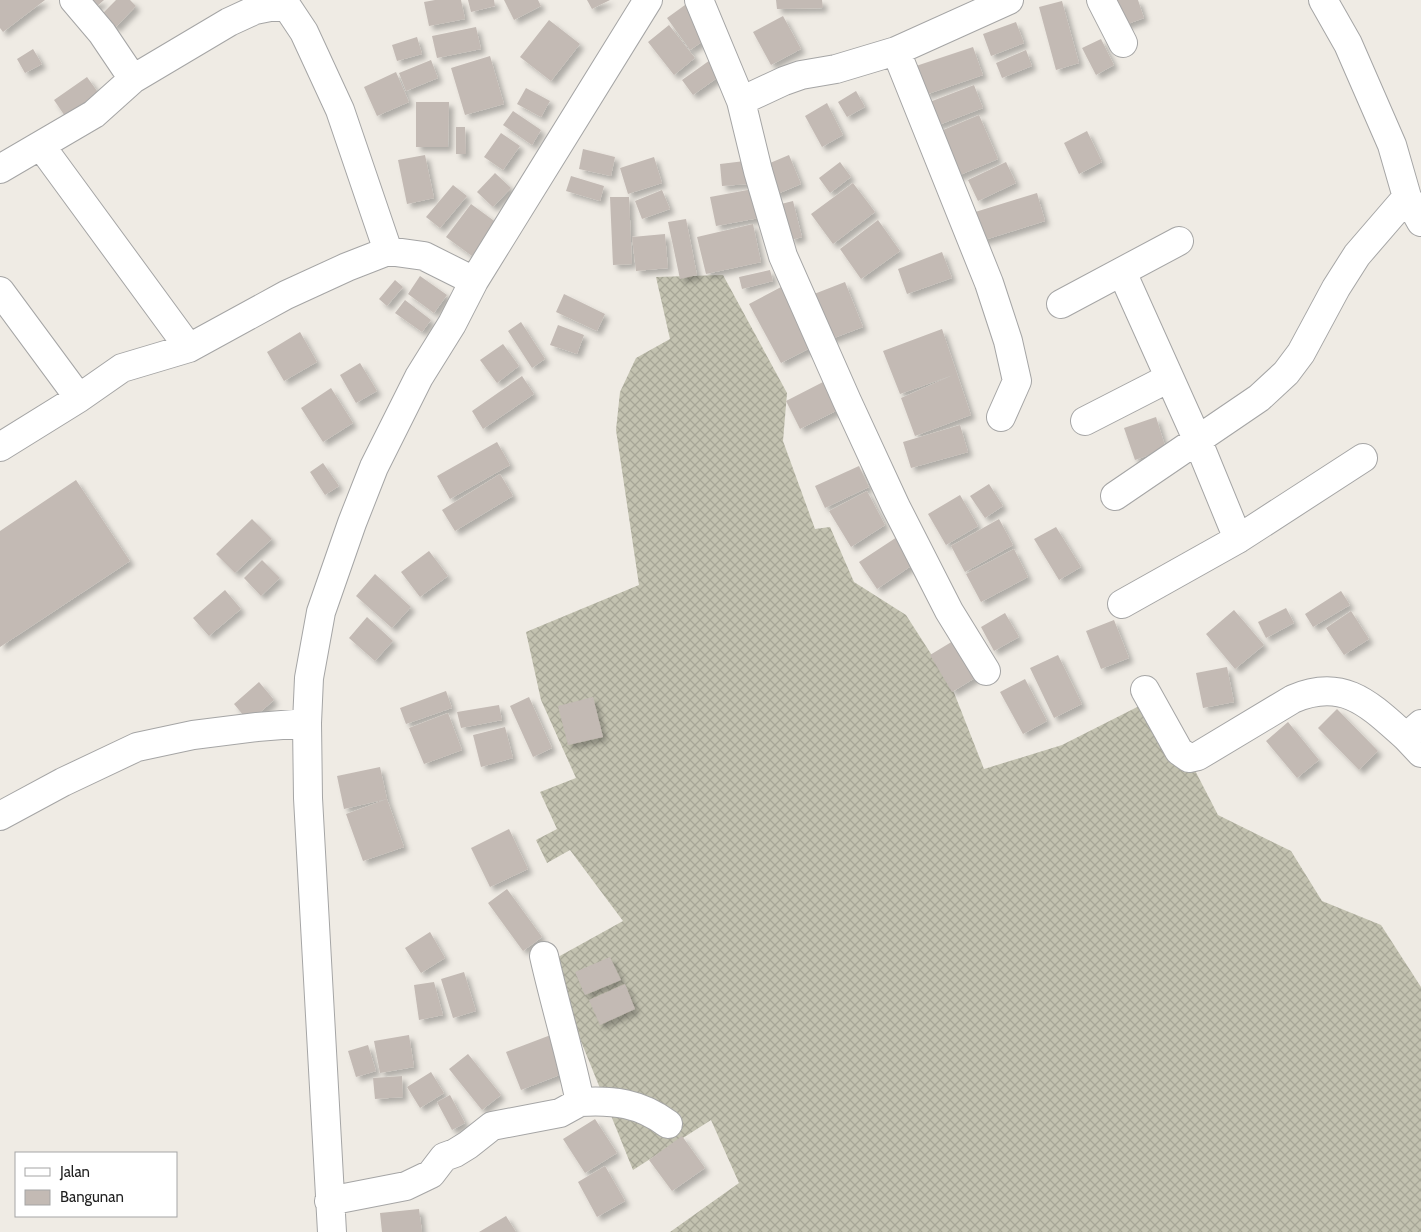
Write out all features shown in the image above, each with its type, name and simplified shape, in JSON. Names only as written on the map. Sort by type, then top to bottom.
[{"type":"street","points":[[74,0],[102,33],[133,79]]},
{"type":"street","points":[[332,1232],[311,854],[307,723],[309,678],[321,612],[374,467],[419,377],[452,324],[474,281],[648,0]]},
{"type":"street","points":[[698,0],[741,101],[758,172],[787,265],[896,507],[949,611],[986,671]]},
{"type":"street","points":[[741,101],[801,75],[836,69],[896,51],[1010,0]]},
{"type":"street","points":[[1101,0],[1123,43]]},
{"type":"street","points":[[1323,0],[1348,44],[1392,145],[1407,197],[1421,222]]},
{"type":"street","points":[[0,169],[94,114],[133,79],[229,22],[255,10],[275,6],[288,8],[304,32],[340,110],[388,251]]},
{"type":"street","points":[[896,51],[989,283],[1008,341],[1018,381],[1001,417]]},
{"type":"street","points":[[41,146],[189,348]]},
{"type":"street","points":[[1115,496],[1258,398],[1286,374],[1301,353],[1336,288],[1357,255],[1407,197]]},
{"type":"street","points":[[1061,304],[1179,241]]},
{"type":"street","points":[[0,447],[79,398],[122,368],[189,348],[286,295],[347,267],[388,251],[424,256],[474,281]]},
{"type":"street","points":[[1122,272],[1197,439],[1238,539]]},
{"type":"street","points":[[0,291],[79,398]]},
{"type":"street","points":[[1085,421],[1169,378]]},
{"type":"street","points":[[1122,604],[1238,539],[1363,458]]},
{"type":"street","points":[[1144,690],[1179,751],[1189,758],[1198,756],[1293,699],[1305,694],[1328,690],[1344,692],[1416,738]]},
{"type":"street","points":[[0,816],[63,782],[137,747],[193,735],[307,723]]},
{"type":"street","points":[[544,956],[580,1102]]},
{"type":"street","points":[[329,1201],[406,1186],[431,1174],[444,1157],[468,1145],[492,1126],[560,1112],[580,1102],[606,1100],[629,1105],[645,1109],[668,1124]]},
{"type":"shaded area","points":[[723,275],[787,393],[783,441],[815,529],[830,527],[854,582],[906,615],[951,685],[984,769],[1062,745],[1157,697],[1218,815],[1291,851],[1322,901],[1381,925],[1421,987],[1421,1232],[670,1232],[739,1183],[711,1120],[633,1170],[549,962],[623,921],[570,850],[547,863],[536,840],[557,829],[540,792],[576,778],[541,700],[526,632],[639,585],[616,430],[620,392],[636,358],[670,339],[656,277]]},
{"type":"building","points":[[0,0],[45,0],[3,32],[0,28]]},
{"type":"building","points":[[85,0],[104,0],[94,9]]},
{"type":"building","points":[[116,0],[130,0],[136,6],[115,28],[101,15]]},
{"type":"building","points":[[461,0],[465,19],[429,26],[424,2]]},
{"type":"building","points":[[468,0],[494,0],[495,6],[471,12]]},
{"type":"building","points":[[504,0],[538,0],[541,6],[514,20]]},
{"type":"building","points":[[587,0],[610,0],[592,9]]},
{"type":"building","points":[[776,0],[822,0],[823,8],[777,9]]},
{"type":"building","points":[[1114,0],[1138,0],[1144,18],[1122,26]]},
{"type":"building","points":[[1062,1],[1079,63],[1056,70],[1039,7]]},
{"type":"building","points":[[685,5],[709,37],[690,50],[667,18]]},
{"type":"building","points":[[783,16],[801,49],[771,65],[753,32]]},
{"type":"building","points":[[549,20],[580,44],[551,81],[520,57]]},
{"type":"building","points":[[1016,22],[1024,43],[991,56],[983,34]]},
{"type":"building","points":[[669,25],[695,58],[674,75],[648,42]]},
{"type":"building","points":[[476,27],[481,49],[437,58],[432,36]]},
{"type":"building","points":[[417,37],[422,54],[397,61],[392,45]]},
{"type":"building","points":[[1101,39],[1114,65],[1096,75],[1082,48]]},
{"type":"building","points":[[973,47],[983,75],[925,95],[916,66]]},
{"type":"building","points":[[33,49],[42,64],[25,73],[17,59]]},
{"type":"building","points":[[1026,50],[1032,66],[1002,78],[996,63]]},
{"type":"building","points":[[490,56],[504,104],[465,115],[451,68]]},
{"type":"building","points":[[713,58],[724,73],[693,95],[682,80]]},
{"type":"building","points":[[431,60],[438,78],[406,91],[399,73]]},
{"type":"building","points":[[396,72],[409,102],[377,116],[364,87]]},
{"type":"building","points":[[87,77],[102,98],[69,122],[54,100]]},
{"type":"building","points":[[974,85],[983,108],[936,126],[927,103]]},
{"type":"building","points":[[526,88],[550,101],[541,117],[517,104]]},
{"type":"building","points":[[856,91],[865,107],[847,117],[838,102]]},
{"type":"building","points":[[416,102],[449,102],[448,147],[416,147]]},
{"type":"building","points":[[827,103],[843,135],[822,147],[805,116]]},
{"type":"building","points":[[513,111],[541,130],[532,145],[503,125]]},
{"type":"building","points":[[979,115],[998,159],[955,177],[936,133]]},
{"type":"building","points":[[456,127],[465,127],[466,154],[456,154]]},
{"type":"building","points":[[1087,131],[1102,162],[1079,174],[1064,143]]},
{"type":"building","points":[[501,133],[520,146],[503,170],[484,157]]},
{"type":"building","points":[[583,149],[615,157],[611,176],[579,169]]},
{"type":"building","points":[[425,155],[434,198],[407,204],[398,160]]},
{"type":"building","points":[[789,155],[801,184],[775,195],[763,166]]},
{"type":"building","points":[[654,157],[662,183],[628,194],[620,168]]},
{"type":"building","points":[[745,161],[748,184],[722,186],[720,164]]},
{"type":"building","points":[[840,162],[851,177],[830,193],[819,178]]},
{"type":"building","points":[[1006,162],[1016,183],[978,201],[968,180]]},
{"type":"building","points":[[495,173],[511,188],[493,207],[477,192]]},
{"type":"building","points":[[571,176],[604,186],[600,201],[566,191]]},
{"type":"building","points":[[853,183],[875,212],[833,244],[811,214]]},
{"type":"building","points":[[453,185],[467,196],[440,228],[426,217]]},
{"type":"building","points":[[753,189],[759,218],[716,226],[710,197]]},
{"type":"building","points":[[662,190],[670,209],[642,219],[635,201]]},
{"type":"building","points":[[1037,193],[1045,221],[981,241],[972,213]]},
{"type":"building","points":[[610,197],[629,197],[632,264],[613,265]]},
{"type":"building","points":[[793,201],[802,237],[791,240],[781,204]]},
{"type":"building","points":[[471,204],[497,223],[472,256],[446,237]]},
{"type":"building","points":[[686,219],[697,275],[680,279],[668,222]]},
{"type":"building","points":[[878,220],[900,251],[861,279],[840,249]]},
{"type":"building","points":[[753,224],[761,262],[706,274],[697,237]]},
{"type":"building","points":[[665,234],[668,268],[636,271],[632,237]]},
{"type":"building","points":[[942,252],[952,278],[907,294],[898,269]]},
{"type":"building","points":[[770,270],[773,281],[742,289],[739,277]]},
{"type":"building","points":[[420,276],[447,295],[434,313],[408,294]]},
{"type":"building","points":[[395,280],[403,287],[387,306],[379,299]]},
{"type":"building","points":[[845,282],[863,327],[826,341],[809,296]]},
{"type":"building","points":[[781,287],[812,347],[781,363],[749,304]]},
{"type":"building","points":[[564,294],[605,314],[597,331],[556,312]]},
{"type":"building","points":[[405,300],[431,320],[422,332],[395,313]]},
{"type":"building","points":[[521,322],[545,359],[532,368],[508,331]]},
{"type":"building","points":[[558,325],[584,335],[577,354],[550,345]]},
{"type":"building","points":[[942,329],[971,415],[915,436],[901,398],[953,375],[900,394],[883,351]]},
{"type":"building","points":[[300,332],[317,362],[284,381],[267,352]]},
{"type":"building","points":[[503,344],[519,366],[497,383],[480,360]]},
{"type":"building","points":[[360,363],[377,391],[356,403],[340,375]]},
{"type":"building","points":[[522,376],[534,394],[483,429],[472,411]]},
{"type":"building","points":[[823,382],[838,410],[800,429],[786,401]]},
{"type":"building","points":[[331,388],[353,423],[323,442],[301,408]]},
{"type":"building","points":[[1156,417],[1166,449],[1135,460],[1124,428]]},
{"type":"building","points":[[960,425],[968,452],[911,468],[903,442]]},
{"type":"building","points":[[497,442],[510,465],[450,499],[437,476]]},
{"type":"building","points":[[323,463],[339,486],[325,495],[310,472]]},
{"type":"building","points":[[859,466],[869,487],[825,508],[815,486]]},
{"type":"building","points":[[500,474],[513,496],[455,531],[442,510]]},
{"type":"building","points":[[76,480],[130,561],[0,647],[0,531]]},
{"type":"building","points":[[989,484],[1003,506],[985,518],[970,496]]},
{"type":"building","points":[[867,491],[885,525],[851,547],[829,511]]},
{"type":"building","points":[[960,495],[978,526],[946,545],[928,514]]},
{"type":"building","points":[[252,519],[272,539],[235,573],[216,554]]},
{"type":"building","points":[[999,519],[1013,545],[965,572],[951,546]]},
{"type":"building","points":[[1056,527],[1081,567],[1059,580],[1034,539]]},
{"type":"building","points":[[897,537],[914,564],[877,589],[859,562]]},
{"type":"building","points":[[1014,549],[1028,577],[981,602],[966,574]]},
{"type":"building","points":[[429,551],[448,576],[420,597],[401,572]]},
{"type":"building","points":[[262,560],[280,578],[261,596],[244,578]]},
{"type":"building","points":[[375,574],[411,607],[392,628],[356,596]]},
{"type":"building","points":[[225,590],[241,609],[209,636],[193,618]]},
{"type":"building","points":[[1341,591],[1350,605],[1313,627],[1305,614]]},
{"type":"building","points":[[1286,608],[1294,623],[1266,638],[1258,622]]},
{"type":"building","points":[[1234,610],[1264,645],[1235,669],[1206,634]]},
{"type":"building","points":[[1351,611],[1369,639],[1344,655],[1326,628]]},
{"type":"building","points":[[1005,613],[1019,637],[994,651],[981,627]]},
{"type":"building","points":[[367,617],[393,641],[375,661],[349,638]]},
{"type":"building","points":[[1114,620],[1129,658],[1101,669],[1086,631]]},
{"type":"building","points":[[958,638],[980,675],[952,692],[930,655]]},
{"type":"building","points":[[1058,655],[1082,704],[1054,718],[1030,668]]},
{"type":"building","points":[[1227,667],[1234,702],[1203,708],[1196,673]]},
{"type":"building","points":[[1025,679],[1047,721],[1023,734],[1000,692]]},
{"type":"building","points":[[259,682],[274,700],[249,722],[234,704]]},
{"type":"building","points":[[446,691],[452,708],[406,724],[400,708]]},
{"type":"building","points":[[529,697],[552,748],[533,757],[510,706]]},
{"type":"building","points":[[593,697],[603,737],[568,745],[558,706]]},
{"type":"building","points":[[499,705],[502,720],[461,728],[457,712]]},
{"type":"building","points":[[1337,709],[1378,751],[1359,770],[1318,728]]},
{"type":"building","points":[[448,713],[462,750],[424,764],[409,728]]},
{"type":"building","points":[[1288,722],[1319,760],[1297,778],[1266,741]]},
{"type":"building","points":[[505,727],[513,758],[481,767],[473,735]]},
{"type":"building","points":[[380,767],[387,799],[344,809],[337,776]]},
{"type":"building","points":[[387,799],[404,847],[363,861],[346,814]]},
{"type":"building","points":[[509,829],[528,869],[490,887],[471,848]]},
{"type":"building","points":[[507,889],[542,937],[523,951],[488,903]]},
{"type":"building","points":[[430,932],[445,958],[421,973],[405,948]]},
{"type":"building","points":[[610,957],[621,980],[585,995],[575,972]]},
{"type":"building","points":[[464,972],[476,1011],[453,1018],[441,979]]},
{"type":"building","points":[[434,982],[443,1015],[419,1020],[414,985]]},
{"type":"building","points":[[625,984],[635,1009],[600,1025],[589,1000]]},
{"type":"building","points":[[556,1033],[570,1071],[521,1090],[506,1052]]},
{"type":"building","points":[[409,1035],[414,1067],[380,1073],[374,1041]]},
{"type":"building","points":[[368,1045],[376,1071],[356,1077],[348,1051]]},
{"type":"building","points":[[468,1054],[501,1095],[482,1110],[449,1069]]},
{"type":"building","points":[[431,1072],[444,1093],[420,1108],[407,1087]]},
{"type":"building","points":[[402,1076],[403,1097],[375,1099],[373,1078]]},
{"type":"building","points":[[450,1095],[465,1123],[452,1130],[437,1102]]},
{"type":"building","points":[[595,1119],[617,1153],[585,1173],[563,1139]]},
{"type":"building","points":[[682,1136],[705,1168],[672,1191],[649,1160]]},
{"type":"building","points":[[605,1166],[625,1201],[597,1217],[578,1182]]},
{"type":"building","points":[[419,1209],[422,1232],[382,1232],[380,1213]]},
{"type":"building","points":[[506,1216],[516,1232],[479,1232]]}]
